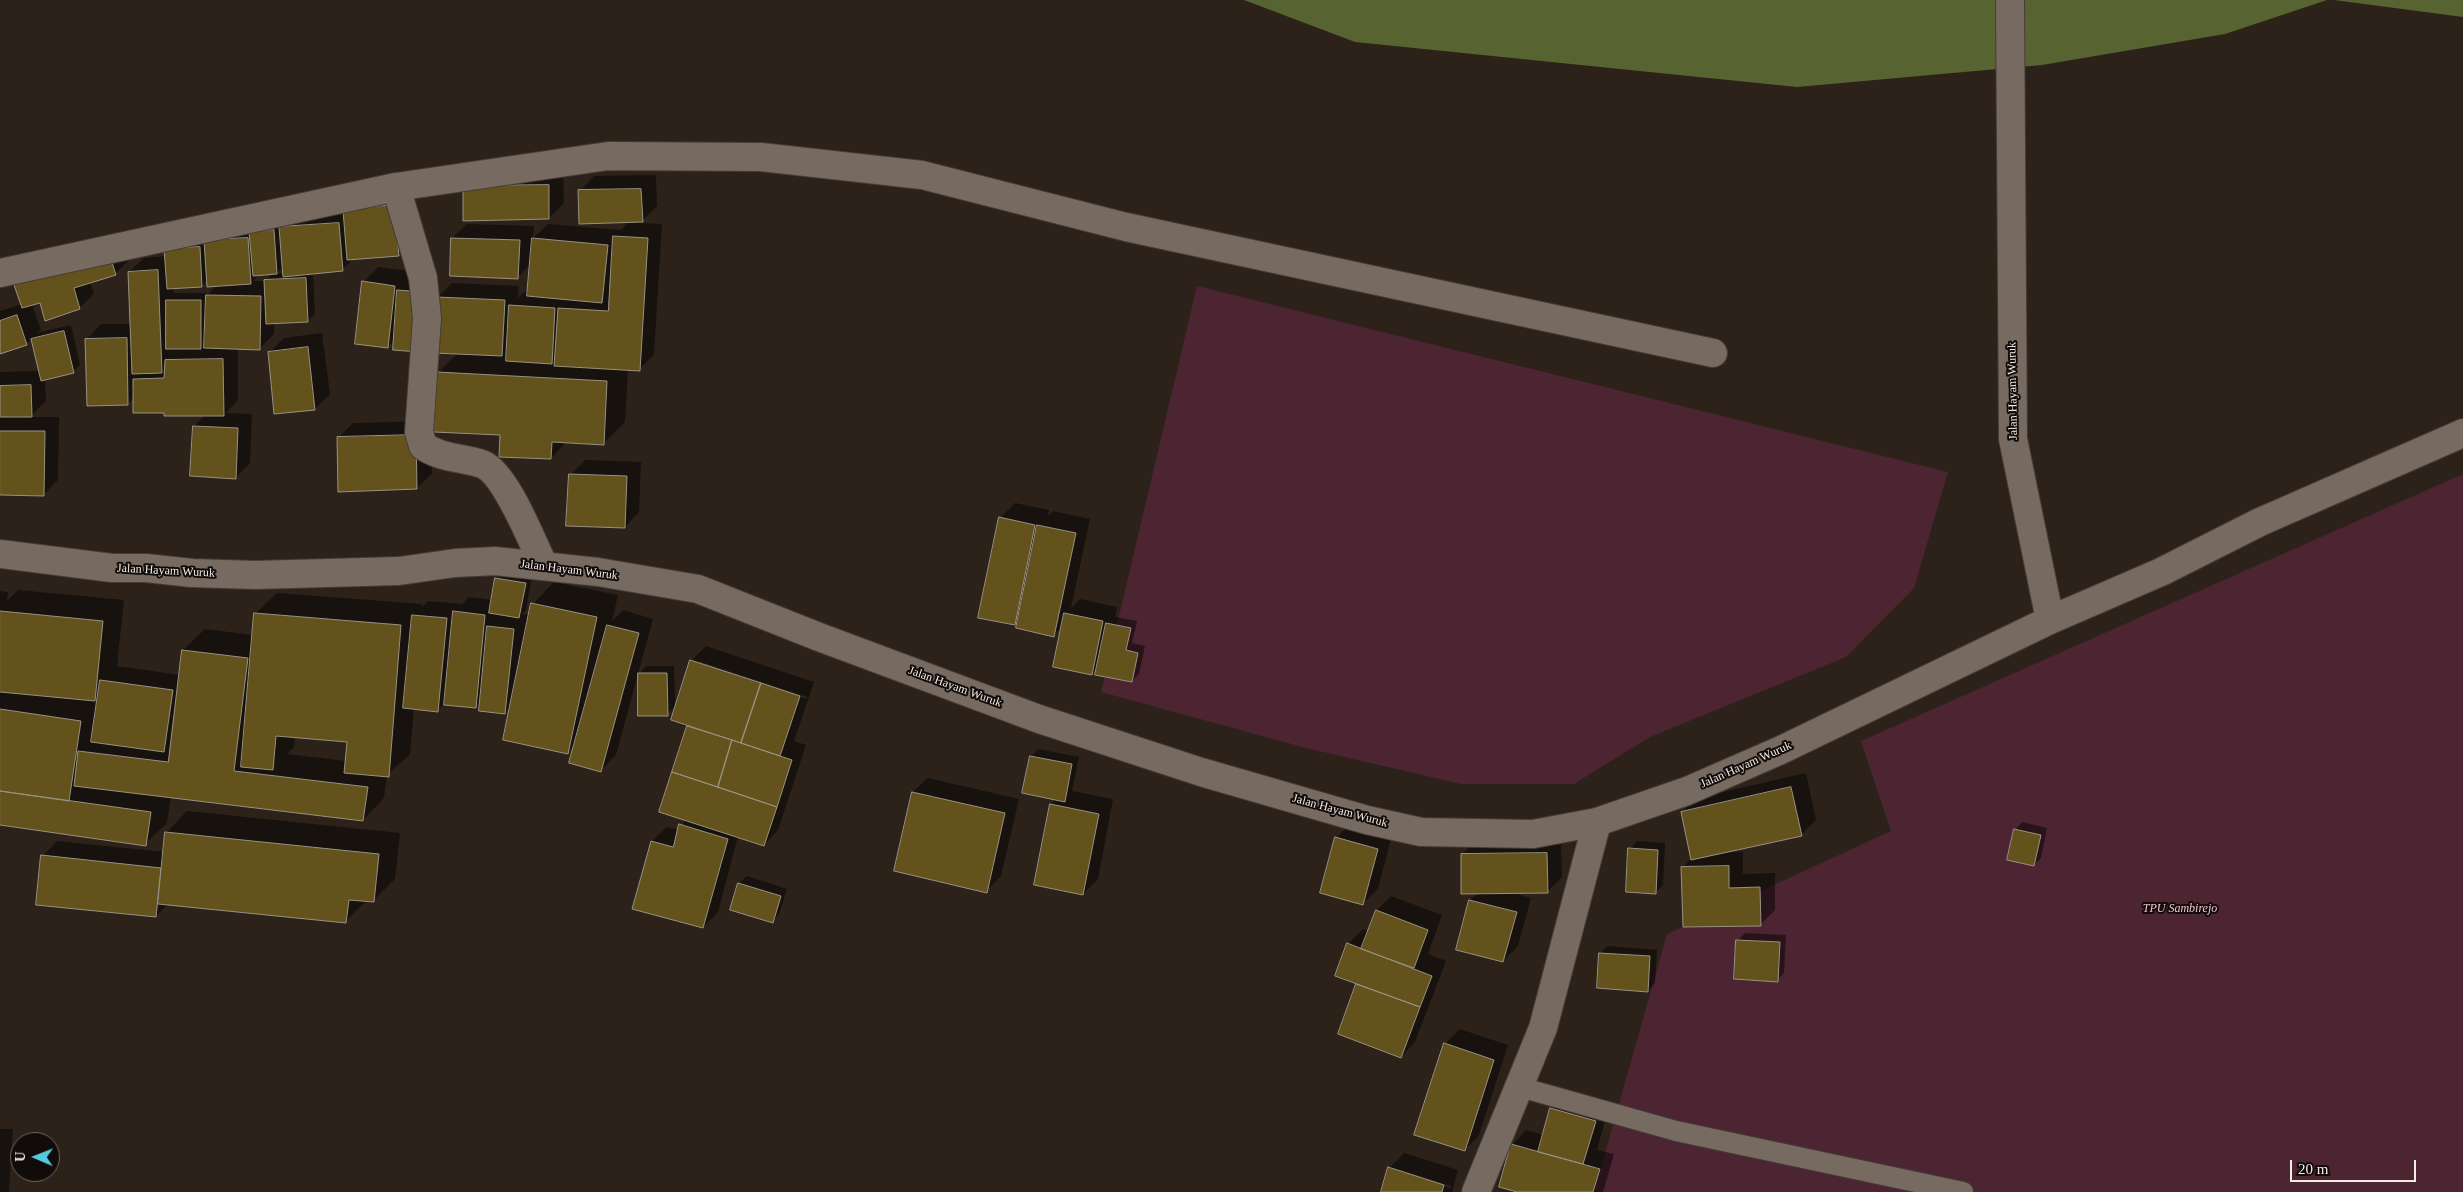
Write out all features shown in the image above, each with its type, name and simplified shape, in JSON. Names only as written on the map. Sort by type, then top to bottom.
[{"type":"main road","name":"Jalan Hayam Wuruk","points":[[0,554],[112,568],[146,568],[192,573],[255,575],[399,571],[455,563],[479,562],[544,566],[698,589],[819,637],[1040,718],[1201,772],[1367,820],[1421,832],[1533,834],[1597,822],[1687,791],[1781,750],[2050,620],[2013,439],[2010,0]]},
{"type":"main road","points":[[0,273],[396,187],[608,156],[761,157],[922,175],[1126,227],[1713,353]]},
{"type":"main road","points":[[396,187],[423,278],[427,318],[419,432],[423,446],[438,455],[484,465],[504,484],[544,566]]},
{"type":"main road","points":[[2050,620],[2161,572],[2260,522],[2463,433]]},
{"type":"main road","points":[[1476,1192],[1543,1028],[1597,822]]},
{"type":"lane","points":[[1520,1087],[1676,1131],[1963,1192]]},
{"type":"green space","points":[[1197,286],[1948,472],[1914,588],[1846,657],[1650,737],[1574,784],[1461,784],[1306,748],[1101,692]]},
{"type":"green space","name":"TPU Sambirejo","points":[[2463,474],[2463,1192],[1594,1192],[1667,934],[1891,831],[1861,741]]},
{"type":"shaded area","points":[[1244,0],[2327,0],[2225,34],[2042,65],[1797,87],[1355,42]]},
{"type":"shaded area","points":[[2334,0],[2463,0],[2463,17]]},
{"type":"building","points":[[549,185],[549,219],[463,221],[463,186]]},
{"type":"building","points":[[641,189],[643,222],[579,224],[578,190]]},
{"type":"building","points":[[394,205],[399,256],[347,260],[343,210]]},
{"type":"building","points":[[339,223],[343,271],[283,277],[279,227]]},
{"type":"building","points":[[274,230],[277,274],[253,276],[249,232]]},
{"type":"building","points":[[613,236],[648,238],[640,371],[554,366],[558,308],[608,311]]},
{"type":"building","points":[[248,238],[251,284],[207,287],[204,240]]},
{"type":"building","points":[[451,238],[520,240],[518,279],[450,276]]},
{"type":"building","points":[[532,238],[608,245],[602,303],[527,296]]},
{"type":"building","points":[[200,247],[202,287],[167,289],[164,249]]},
{"type":"building","points":[[110,256],[116,275],[74,288],[80,309],[45,321],[40,303],[22,308],[14,285]]},
{"type":"building","points":[[158,270],[162,373],[132,374],[128,272]]},
{"type":"building","points":[[306,278],[308,322],[266,324],[264,280]]},
{"type":"building","points":[[362,281],[395,286],[388,348],[355,344]]},
{"type":"building","points":[[397,290],[423,292],[419,352],[393,350]]},
{"type":"building","points":[[206,295],[261,296],[260,350],[204,348]]},
{"type":"building","points":[[436,297],[505,300],[502,356],[434,353]]},
{"type":"building","points":[[166,300],[201,300],[201,349],[166,349]]},
{"type":"building","points":[[509,305],[555,308],[552,364],[506,361]]},
{"type":"building","points":[[17,315],[27,345],[0,354],[0,321]]},
{"type":"building","points":[[64,331],[74,373],[41,381],[31,339]]},
{"type":"building","points":[[127,338],[128,405],[87,406],[85,339]]},
{"type":"building","points":[[308,347],[315,410],[274,414],[268,352]]},
{"type":"building","points":[[223,359],[224,416],[164,416],[164,413],[133,413],[133,379],[164,378],[165,360]]},
{"type":"building","points":[[437,372],[607,381],[604,445],[552,442],[551,459],[499,457],[500,435],[434,432]]},
{"type":"building","points":[[31,385],[32,417],[0,417],[0,386]]},
{"type":"building","points":[[193,426],[238,428],[236,479],[190,476]]},
{"type":"building","points":[[0,431],[45,431],[44,496],[0,495]]},
{"type":"building","points":[[416,435],[417,489],[338,492],[337,437]]},
{"type":"building","points":[[569,474],[627,476],[625,528],[566,526]]},
{"type":"building","points":[[999,517],[1035,525],[1015,625],[978,618]]},
{"type":"building","points":[[1037,525],[1076,533],[1054,637],[1016,628]]},
{"type":"building","points":[[495,578],[526,583],[519,618],[489,613]]},
{"type":"building","points":[[531,603],[597,617],[568,754],[503,740]]},
{"type":"building","points":[[0,611],[103,621],[95,701],[0,692]]},
{"type":"building","points":[[453,611],[485,615],[476,708],[444,705]]},
{"type":"building","points":[[254,613],[401,625],[389,777],[344,773],[347,742],[276,736],[273,770],[241,767]]},
{"type":"building","points":[[1064,613],[1103,621],[1092,675],[1053,667]]},
{"type":"building","points":[[412,615],[447,618],[438,712],[403,708]]},
{"type":"building","points":[[1106,623],[1131,628],[1126,650],[1138,653],[1132,682],[1095,675]]},
{"type":"building","points":[[607,625],[639,633],[601,772],[569,763]]},
{"type":"building","points":[[487,626],[514,629],[505,714],[479,711]]},
{"type":"building","points":[[182,650],[248,658],[234,771],[368,787],[363,821],[74,786],[78,751],[168,762]]},
{"type":"building","points":[[690,660],[761,683],[741,743],[671,720]]},
{"type":"building","points":[[638,673],[667,673],[668,716],[638,716]]},
{"type":"building","points":[[100,680],[173,690],[164,752],[91,742]]},
{"type":"building","points":[[761,683],[800,696],[780,756],[741,743]]},
{"type":"building","points":[[0,709],[81,721],[69,801],[0,791]]},
{"type":"building","points":[[687,726],[732,740],[718,787],[672,772]]},
{"type":"building","points":[[732,740],[792,760],[777,807],[718,787]]},
{"type":"building","points":[[1030,756],[1072,764],[1065,802],[1022,793]]},
{"type":"building","points":[[672,772],[777,807],[764,846],[659,812]]},
{"type":"building","points":[[1791,787],[1802,836],[1691,860],[1681,812]]},
{"type":"building","points":[[0,791],[151,812],[146,846],[0,825]]},
{"type":"building","points":[[912,792],[1005,813],[987,893],[894,871]]},
{"type":"building","points":[[1050,804],[1099,814],[1083,895],[1034,885]]},
{"type":"building","points":[[679,824],[728,839],[703,928],[632,909],[651,841],[673,847]]},
{"type":"building","points":[[2014,829],[2041,835],[2034,866],[2007,860]]},
{"type":"building","points":[[165,832],[379,854],[374,902],[349,900],[346,923],[158,904]]},
{"type":"building","points":[[1335,837],[1378,849],[1363,905],[1320,893]]},
{"type":"building","points":[[1628,848],[1658,850],[1656,894],[1626,892]]},
{"type":"building","points":[[1547,853],[1548,893],[1461,894],[1461,854]]},
{"type":"building","points":[[41,855],[161,868],[156,917],[36,905]]},
{"type":"building","points":[[1729,866],[1729,888],[1760,887],[1761,926],[1683,927],[1681,867]]},
{"type":"building","points":[[738,883],[781,896],[773,923],[730,910]]},
{"type":"building","points":[[1469,900],[1517,912],[1503,962],[1456,950]]},
{"type":"building","points":[[1376,910],[1428,930],[1414,968],[1361,949]]},
{"type":"building","points":[[1736,940],[1780,942],[1778,982],[1734,979]]},
{"type":"building","points":[[1347,943],[1432,976],[1420,1007],[1335,976]]},
{"type":"building","points":[[1599,953],[1650,956],[1648,992],[1597,988]]},
{"type":"building","points":[[1356,984],[1420,1007],[1401,1058],[1338,1034]]},
{"type":"building","points":[[1444,1043],[1494,1060],[1465,1151],[1414,1135]]},
{"type":"building","points":[[1550,1108],[1596,1121],[1583,1164],[1538,1152]]},
{"type":"building","points":[[1511,1144],[1600,1169],[1593,1192],[1517,1192],[1499,1187]]},
{"type":"building","points":[[1388,1167],[1444,1185],[1442,1192],[1381,1192]]}]
